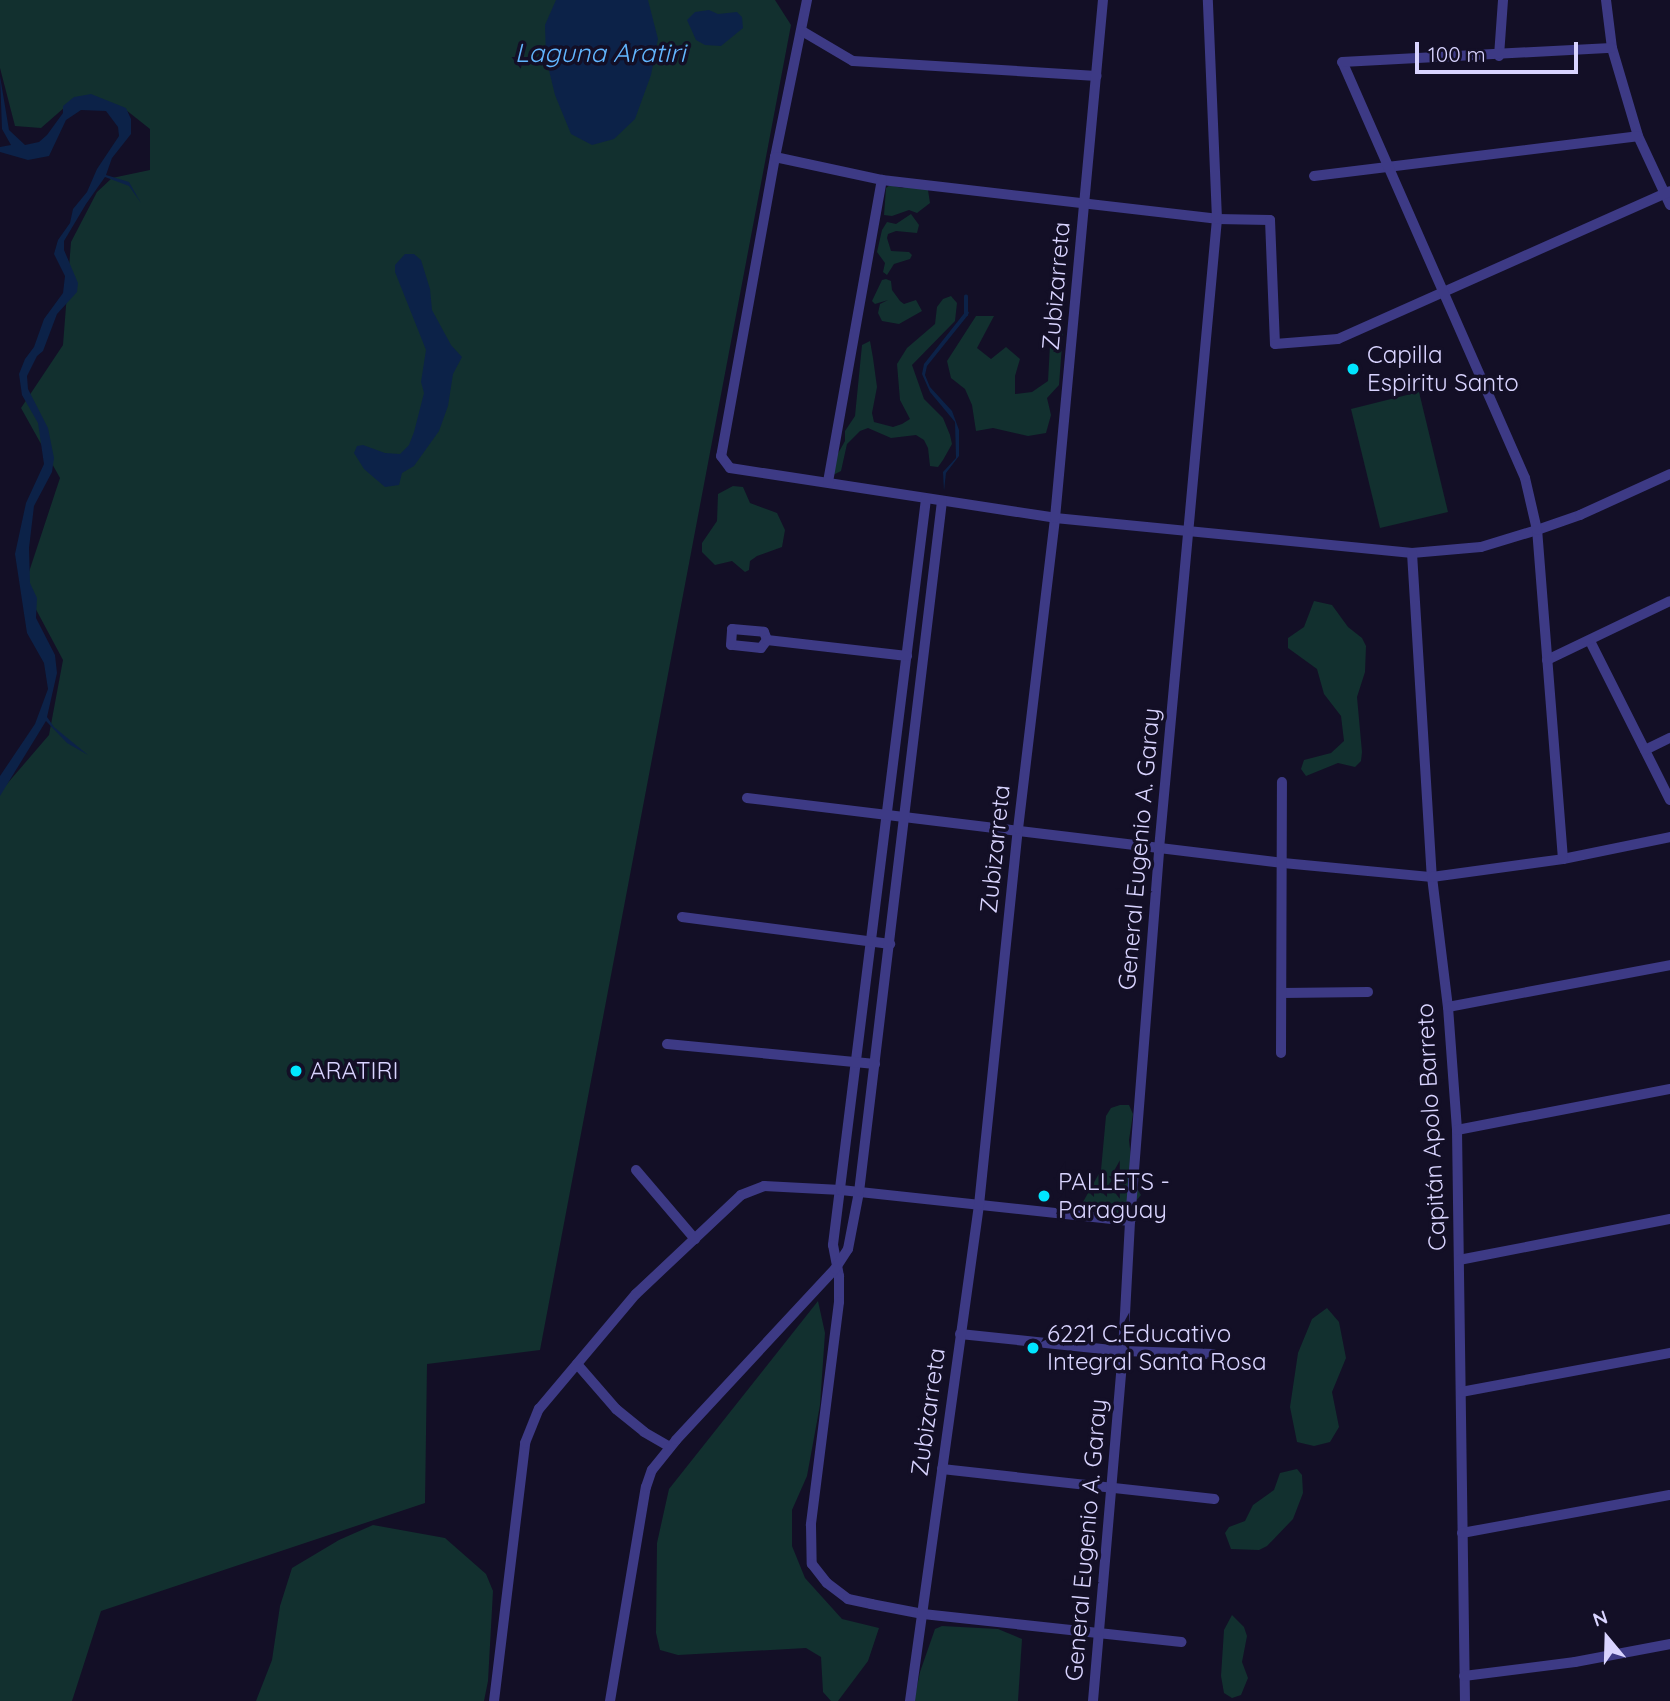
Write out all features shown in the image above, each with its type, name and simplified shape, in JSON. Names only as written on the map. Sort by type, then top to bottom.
[{"type":"street","points":[[807,0],[775,157],[721,456],[730,468],[1055,517],[1412,553],[1481,547],[1537,530],[1580,515],[1670,474]]},
{"type":"street","name":"Zubizarreta","points":[[910,1701],[979,1205],[1018,829],[1055,517],[1103,0]]},
{"type":"street","name":"General Eugenio A. Garay","points":[[1093,1701],[1123,1351],[1130,1221],[1159,849],[1217,219],[1208,0]]},
{"type":"street","points":[[1499,56],[1503,0]]},
{"type":"street","points":[[1606,0],[1612,48],[1639,136],[1667,193],[1670,205]]},
{"type":"street","points":[[802,31],[853,61],[1097,76]]},
{"type":"street","points":[[1563,859],[1537,530],[1524,478],[1342,62],[1499,56],[1612,48]]},
{"type":"street","points":[[1314,176],[1639,136]]},
{"type":"street","points":[[775,157],[882,180],[1217,219],[1270,220],[1275,344],[1338,339],[1667,193]]},
{"type":"street","points":[[828,482],[882,180]]},
{"type":"street","points":[[926,499],[833,1245],[835,1269],[839,1276],[839,1303],[811,1525],[812,1564],[827,1583],[848,1599],[923,1614],[1181,1642]]},
{"type":"street","points":[[610,1701],[646,1487],[652,1470],[670,1447],[835,1269],[848,1250],[859,1192],[906,818],[942,501]]},
{"type":"street","name":"Capitán Apolo Barreto","points":[[1412,553],[1432,877],[1448,1007],[1457,1130],[1465,1701]]},
{"type":"street","points":[[1547,660],[1670,601]]},
{"type":"street","points":[[766,640],[907,656]]},
{"type":"street","points":[[1590,641],[1670,800]]},
{"type":"street","points":[[1645,750],[1670,738]]},
{"type":"street","points":[[1281,1053],[1282,782]]},
{"type":"street","points":[[747,798],[1018,829],[1159,849],[1432,877],[1563,859],[1670,837]]},
{"type":"street","points":[[682,917],[890,944]]},
{"type":"street","points":[[1448,1007],[1670,965]]},
{"type":"street","points":[[1282,993],[1368,992]]},
{"type":"street","points":[[667,1044],[875,1063]]},
{"type":"street","points":[[1457,1130],[1670,1089]]},
{"type":"street","points":[[636,1170],[695,1239]]},
{"type":"street","points":[[494,1701],[525,1443],[539,1409],[636,1294],[741,1195],[764,1186],[841,1190],[1130,1221]]},
{"type":"street","points":[[1459,1260],[1670,1219]]},
{"type":"street","points":[[960,1334],[1123,1351],[1213,1354]]},
{"type":"street","points":[[1461,1392],[1670,1353]]},
{"type":"street","points":[[577,1364],[616,1409],[643,1432],[670,1447]]},
{"type":"street","points":[[942,1469],[1214,1500]]},
{"type":"street","points":[[1462,1533],[1670,1495]]},
{"type":"street","points":[[1465,1676],[1575,1662],[1670,1644]]},
{"type":"green space","name":"ARATIRI","points":[[0,0],[775,0],[791,25],[540,1350],[427,1364],[425,1503],[101,1611],[72,1701],[0,1701],[0,792],[49,735],[63,660],[24,587],[60,478],[21,408],[63,345],[71,242],[97,192],[112,178],[150,170],[150,129],[126,110],[65,107],[41,128],[15,126],[0,68]]},
{"type":"green space","points":[[890,185],[902,188],[911,185],[928,190],[930,203],[917,213],[909,210],[892,216],[884,215],[886,188]]},
{"type":"green space","points":[[911,214],[919,225],[917,233],[896,231],[888,234],[887,238],[891,251],[909,252],[912,255],[910,259],[894,264],[887,275],[883,272],[885,263],[877,252],[882,230],[887,222],[896,224]]},
{"type":"green space","points":[[882,280],[891,281],[892,290],[900,301],[904,304],[916,300],[922,311],[899,324],[882,321],[878,313],[880,304],[888,300],[875,304],[872,301]]},
{"type":"green space","points":[[951,296],[957,303],[955,321],[912,365],[924,399],[943,418],[950,435],[952,444],[943,460],[938,467],[930,466],[928,448],[924,440],[916,435],[891,438],[868,428],[860,431],[847,444],[841,471],[833,475],[836,457],[845,441],[845,431],[855,416],[862,345],[870,341],[877,387],[872,413],[874,422],[893,427],[902,424],[910,419],[900,400],[897,364],[907,348],[935,324],[937,307],[943,299]]},
{"type":"green space","points":[[976,316],[994,316],[977,348],[991,359],[1006,347],[1020,359],[1015,376],[1015,394],[1032,392],[1048,381],[1050,345],[1063,332],[1059,385],[1047,398],[1051,415],[1046,433],[1028,436],[993,428],[976,431],[972,405],[965,389],[951,378],[947,361]]},
{"type":"green space","points":[[1419,392],[1448,512],[1380,528],[1351,409]]},
{"type":"green space","points":[[733,486],[743,487],[750,503],[777,513],[785,530],[782,547],[757,556],[750,561],[749,570],[745,572],[732,561],[715,565],[702,552],[702,543],[717,521],[718,494]]},
{"type":"green space","points":[[1314,601],[1332,605],[1366,646],[1365,672],[1357,697],[1362,752],[1361,761],[1355,767],[1338,763],[1306,776],[1301,769],[1304,760],[1331,753],[1344,741],[1341,716],[1324,694],[1317,669],[1288,648],[1288,638],[1304,627]]},
{"type":"green space","points":[[1129,1105],[1133,1114],[1129,1140],[1134,1184],[1141,1195],[1126,1212],[1117,1213],[1101,1204],[1083,1202],[1101,1170],[1106,1116],[1111,1108]]},
{"type":"green space","points":[[818,1301],[825,1333],[820,1405],[807,1476],[792,1510],[792,1546],[805,1578],[842,1619],[879,1628],[868,1661],[838,1701],[831,1701],[823,1692],[821,1657],[806,1648],[678,1655],[660,1650],[656,1633],[657,1543],[669,1489]]},
{"type":"green space","points":[[1327,1308],[1339,1322],[1346,1358],[1332,1392],[1339,1427],[1330,1442],[1314,1446],[1297,1442],[1290,1407],[1298,1353],[1312,1319]]},
{"type":"green space","points":[[1297,1469],[1302,1475],[1303,1493],[1293,1519],[1267,1546],[1259,1550],[1231,1549],[1225,1533],[1229,1527],[1245,1521],[1253,1505],[1274,1490],[1280,1473]]},
{"type":"green space","points":[[373,1525],[445,1538],[486,1574],[493,1591],[488,1681],[484,1701],[256,1701],[272,1660],[280,1606],[292,1568],[339,1540]]},
{"type":"green space","points":[[1232,1615],[1244,1627],[1247,1636],[1242,1662],[1248,1678],[1241,1695],[1232,1698],[1224,1693],[1221,1676],[1224,1630]]},
{"type":"green space","points":[[942,1626],[998,1629],[1022,1639],[1018,1701],[914,1701],[920,1672],[935,1629]]},
{"type":"water","name":"Laguna Aratiri","points":[[556,0],[648,0],[658,39],[651,75],[635,119],[614,139],[592,145],[571,134],[555,95],[546,58],[545,25]]},
{"type":"water","points":[[709,10],[718,14],[737,12],[742,17],[743,28],[721,46],[705,45],[696,40],[687,20],[695,12]]},
{"type":"water","points":[[0,76],[9,130],[25,145],[39,142],[47,135],[63,113],[63,106],[74,97],[91,94],[126,108],[131,119],[131,134],[112,158],[106,175],[129,182],[141,203],[129,186],[105,177],[86,204],[64,241],[64,250],[78,283],[77,292],[57,314],[43,351],[37,356],[27,376],[28,389],[48,428],[54,458],[52,472],[34,506],[29,548],[30,583],[37,598],[36,618],[55,655],[57,673],[47,717],[54,727],[88,755],[67,743],[46,721],[0,796],[0,776],[35,724],[48,689],[44,663],[27,633],[15,554],[26,503],[44,464],[38,423],[22,395],[19,374],[34,347],[44,319],[63,293],[65,276],[54,254],[58,240],[70,223],[73,209],[87,192],[97,169],[119,136],[118,127],[106,111],[81,110],[66,120],[49,156],[28,160],[0,152],[0,147],[11,145],[2,129]]},
{"type":"water","points":[[405,254],[414,254],[421,260],[430,289],[432,310],[451,345],[462,357],[453,374],[448,406],[439,431],[414,466],[402,473],[399,485],[385,487],[364,469],[354,453],[357,446],[363,445],[385,453],[400,454],[409,445],[424,393],[421,382],[426,350],[395,272],[395,265]]},
{"type":"water","points":[[966,311],[969,312],[968,315],[927,366],[925,375],[930,387],[952,411],[959,430],[959,456],[946,473],[944,491],[943,472],[956,458],[955,422],[930,392],[922,374],[924,364]]},
{"type":"waterway","points":[[966,297],[966,315]]},
{"type":"place","name":"Capilla Espiritu Santo","points":[[1353,369]]},
{"type":"place","name":"ARATIRI","points":[[296,1071]]},
{"type":"place","name":"PALLETS - Paraguay","points":[[1044,1196]]},
{"type":"place","name":"6221 C.Educativo Integral Santa Rosa","points":[[1033,1348]]}]
